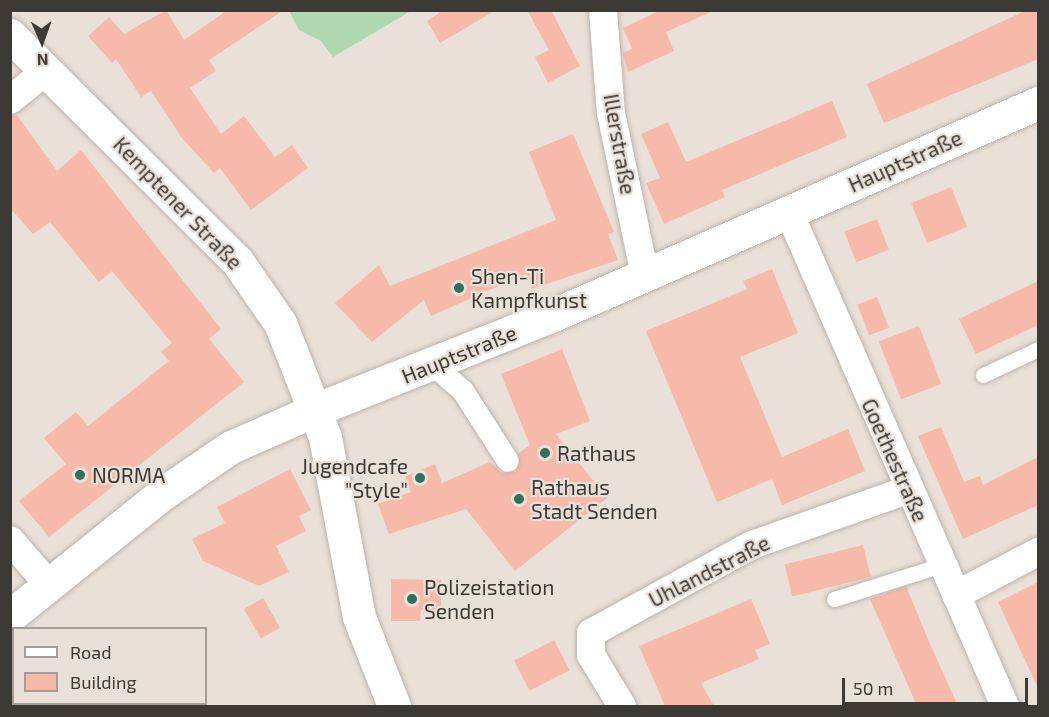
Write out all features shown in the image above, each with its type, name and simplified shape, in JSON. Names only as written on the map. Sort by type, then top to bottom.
[{"type":"main road","name":"Kemptener Straße","points":[[10,35],[237,261],[280,323],[317,409],[359,616],[394,706]]},
{"type":"main road","name":"Hauptstraße","points":[[10,616],[162,494],[231,447],[317,409],[434,365],[645,276],[1038,103]]},
{"type":"street","name":"Illerstraße","points":[[603,10],[611,113],[645,276]]},
{"type":"street","points":[[10,100],[46,71]]},
{"type":"street","name":"Goethestraße","points":[[789,212],[907,490],[1005,706]]},
{"type":"street","points":[[434,365],[463,391],[508,461]]},
{"type":"street","name":"Uhlandstraße","points":[[622,706],[591,655],[591,633],[752,545],[907,490]]},
{"type":"street","points":[[10,540],[50,586]]},
{"type":"street","points":[[956,595],[1038,552]]},
{"type":"lane","points":[[983,375],[1038,349]]},
{"type":"lane","points":[[834,599],[942,566]]},
{"type":"green space","points":[[289,11],[411,11],[333,57],[321,41],[299,30]]},
{"type":"building","points":[[166,10],[184,40],[228,10],[284,10],[209,60],[216,71],[190,88],[221,134],[244,116],[275,157],[292,145],[308,168],[251,210],[220,168],[214,173],[182,138],[151,91],[141,97],[116,59],[112,63],[88,36],[109,17],[124,34]]},
{"type":"building","points":[[444,10],[496,10],[440,43],[427,21]]},
{"type":"building","points":[[527,10],[551,10],[580,66],[548,83],[535,57],[549,50]]},
{"type":"building","points":[[661,10],[715,10],[666,32],[674,51],[628,72],[623,53],[632,49],[623,28]]},
{"type":"building","points":[[1027,10],[1038,10],[1038,59],[884,123],[867,84]]},
{"type":"building","points":[[832,101],[847,137],[722,190],[725,197],[664,224],[646,183],[660,178],[641,134],[668,122],[686,162]]},
{"type":"building","points":[[17,115],[57,171],[81,150],[221,329],[209,339],[244,382],[49,537],[19,501],[66,464],[44,438],[76,412],[88,426],[169,361],[161,352],[172,343],[112,271],[99,282],[50,222],[33,234],[10,208],[10,116]]},
{"type":"building","points":[[573,134],[614,232],[608,234],[618,260],[532,289],[526,274],[431,316],[424,300],[372,342],[335,303],[379,265],[390,286],[556,220],[529,152]]},
{"type":"building","points":[[951,187],[967,227],[927,243],[911,203]]},
{"type":"building","points":[[877,219],[889,250],[856,262],[844,232]]},
{"type":"building","points":[[772,269],[798,333],[740,357],[782,457],[848,429],[865,471],[782,505],[772,479],[717,502],[646,331],[747,289],[743,281]]},
{"type":"building","points":[[1038,281],[1038,325],[976,354],[959,319]]},
{"type":"building","points":[[877,297],[889,328],[869,335],[857,305]]},
{"type":"building","points":[[919,326],[941,384],[901,399],[879,341]]},
{"type":"building","name":"Rathaus","points":[[562,349],[590,421],[556,434],[607,498],[515,571],[466,509],[389,534],[378,504],[411,492],[405,476],[435,464],[442,483],[490,462],[502,473],[516,472],[519,453],[530,445],[501,374]]},
{"type":"building","points":[[941,427],[964,482],[980,476],[983,485],[1038,457],[1038,505],[963,539],[918,436]]},
{"type":"building","points":[[290,469],[311,510],[299,516],[306,531],[276,546],[289,572],[259,586],[203,561],[192,539],[225,523],[217,507]]},
{"type":"building","points":[[863,545],[871,577],[792,597],[784,565]]},
{"type":"building","points":[[391,579],[441,580],[441,610],[421,610],[420,621],[391,621]]},
{"type":"building","points":[[1038,582],[1038,688],[998,602]]},
{"type":"building","points":[[906,586],[958,706],[917,706],[870,599]]},
{"type":"building","points":[[263,598],[280,627],[261,638],[244,609]]},
{"type":"building","points":[[751,599],[770,644],[755,650],[759,659],[701,683],[714,706],[665,706],[639,646]]},
{"type":"building","points":[[554,640],[569,670],[529,691],[514,660]]},
{"type":"place","name":"Shen-Ti Kampfkunst","points":[[459,288]]},
{"type":"place","name":"Rathaus","points":[[545,453]]},
{"type":"place","name":"NORMA","points":[[80,475]]},
{"type":"place","name":"Jugendcafe \"Style\"","points":[[420,478]]},
{"type":"place","name":"Rathaus Stadt Senden","points":[[519,499]]},
{"type":"place","name":"Polizeistation Senden","points":[[412,599]]}]
